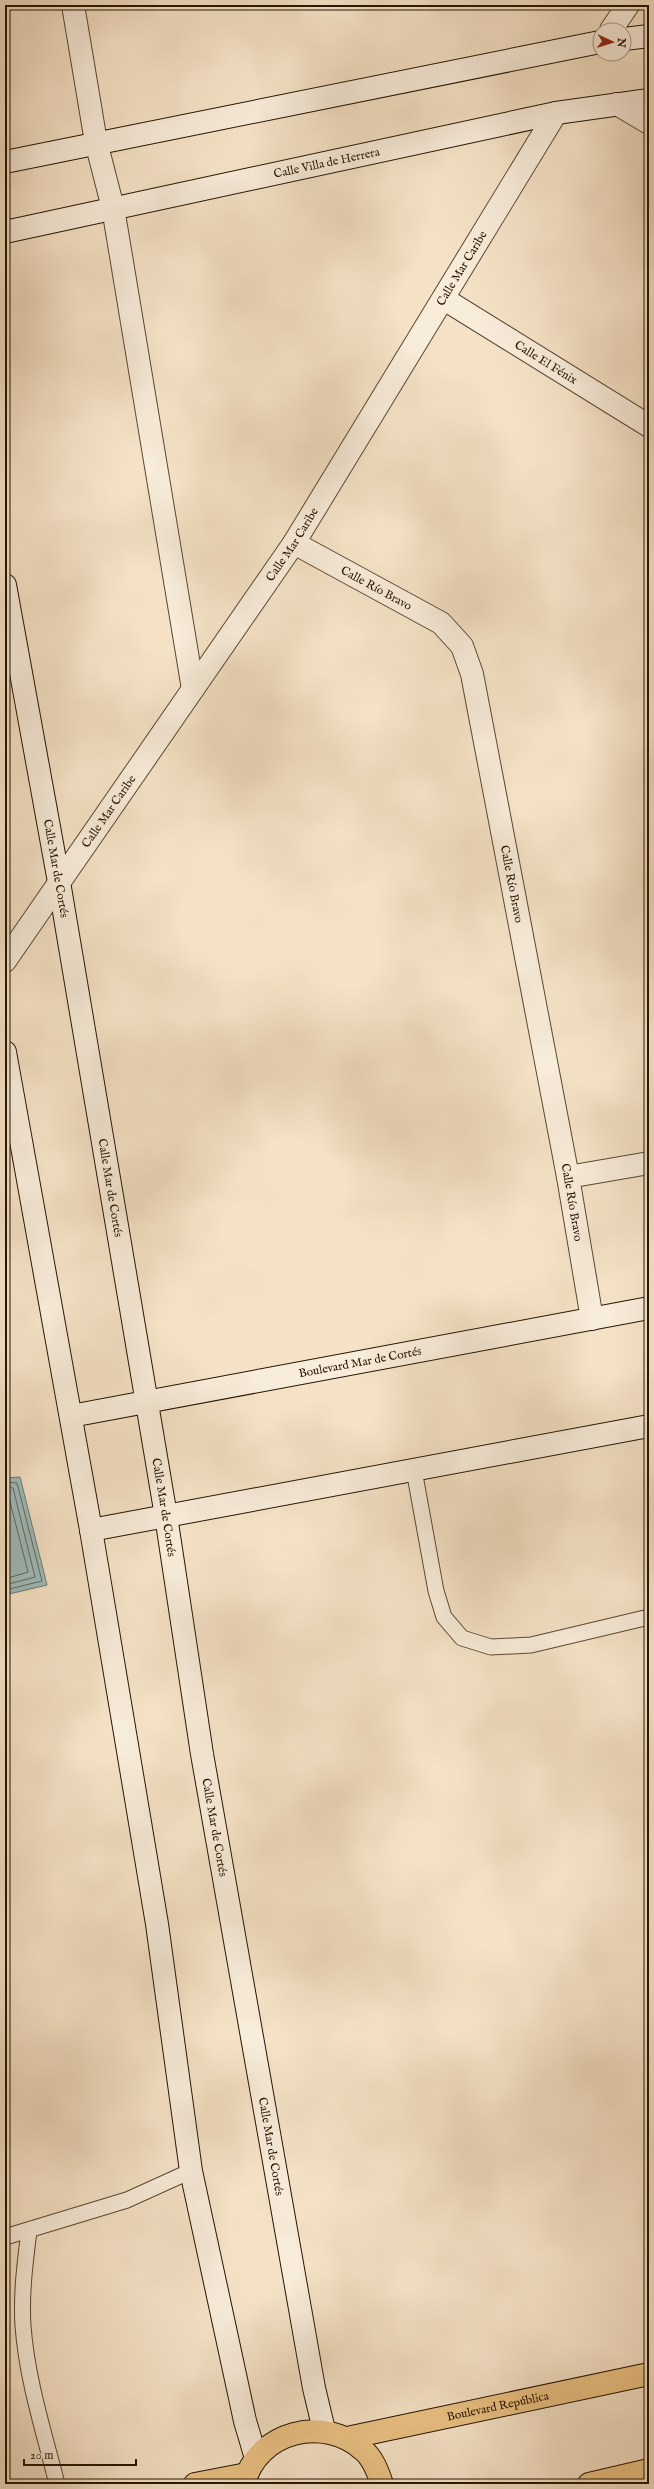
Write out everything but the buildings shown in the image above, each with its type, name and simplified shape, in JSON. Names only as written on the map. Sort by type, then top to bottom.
[{"type":"main road","name":"Boulevard República","points":[[347,2438],[649,2374]]},
{"type":"main road","points":[[195,2484],[249,2472],[275,2440],[299,2431],[324,2430],[347,2438],[364,2450],[377,2468],[382,2484]]},
{"type":"main road","points":[[589,2484],[649,2470]]},
{"type":"street","points":[[73,5],[96,142],[113,208],[192,689]]},
{"type":"street","points":[[616,22],[628,5]]},
{"type":"street","points":[[632,38],[649,36]]},
{"type":"street","points":[[5,162],[96,142],[592,44]]},
{"type":"street","name":"Calle Villa de Herrera","points":[[5,232],[556,113],[649,100]]},
{"type":"street","points":[[617,104],[649,123]]},
{"type":"street","name":"Calle Mar Caribe","points":[[5,961],[294,543],[556,113]]},
{"type":"street","name":"Calle El Fénix","points":[[444,299],[649,426]]},
{"type":"street","name":"Calle Río Bravo","points":[[294,543],[441,623],[462,646],[472,674],[568,1177],[592,1319]]},
{"type":"street","name":"Calle Mar de Cortés","points":[[5,585],[59,882],[166,1516],[202,1754],[314,2388],[324,2430]]},
{"type":"street","points":[[5,1052],[91,1530],[157,1924],[191,2171],[245,2421],[249,2472]]},
{"type":"street","points":[[568,1177],[649,1163]]},
{"type":"street","name":"Boulevard Mar de Cortés","points":[[71,1416],[649,1308]]},
{"type":"street","points":[[91,1530],[649,1426]]},
{"type":"lane","points":[[414,1470],[436,1591],[444,1617],[462,1638],[491,1647],[531,1646],[649,1617]]},
{"type":"lane","points":[[5,2237],[127,2200],[191,2171]]},
{"type":"lane","points":[[28,2231],[23,2289],[23,2325],[30,2382],[57,2484]]},
{"type":"water","points":[[20,1477],[47,1585],[5,1595],[5,1478]]}]
